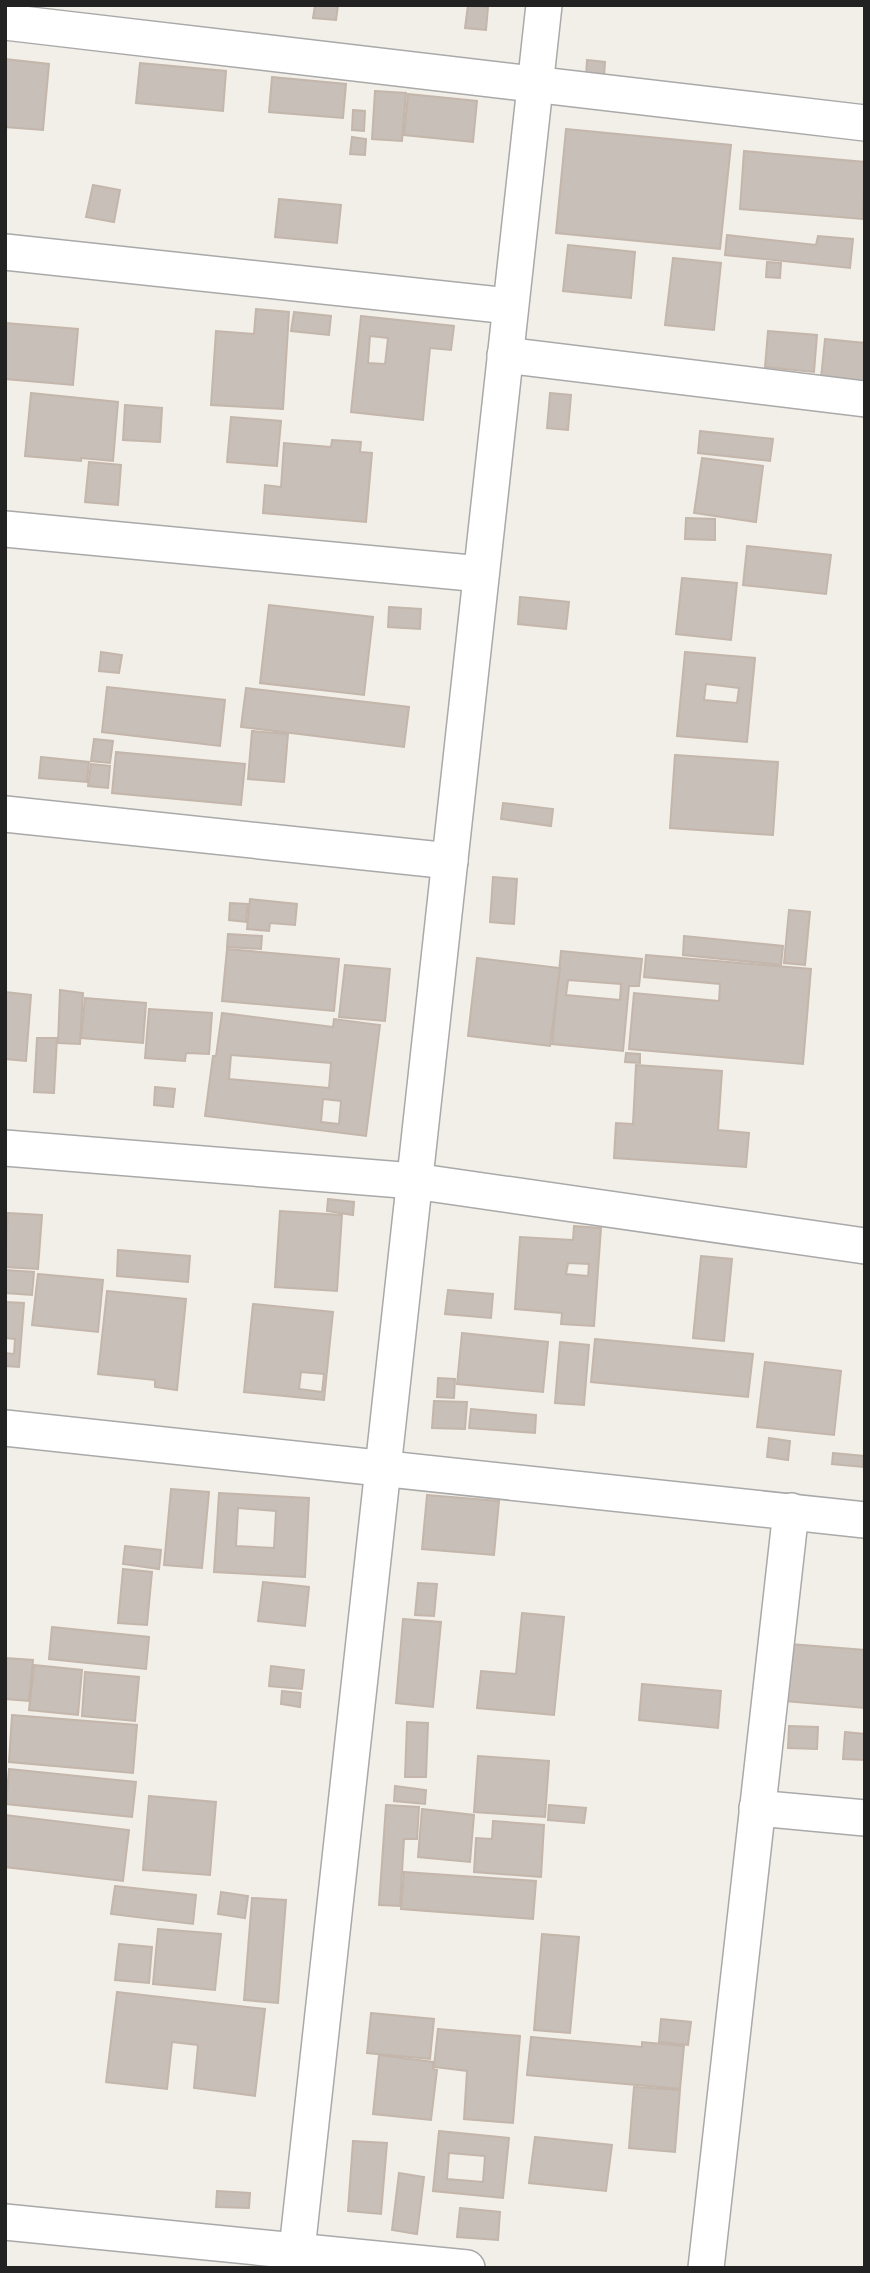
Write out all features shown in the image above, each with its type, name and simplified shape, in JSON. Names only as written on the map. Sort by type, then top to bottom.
[{"type":"street","points":[[296,2259],[544,5]]},
{"type":"street","points":[[5,22],[865,123]]},
{"type":"street","points":[[5,252],[510,306]]},
{"type":"street","points":[[505,355],[865,399]]},
{"type":"street","points":[[5,529],[481,574]]},
{"type":"street","points":[[5,814],[450,860]]},
{"type":"street","points":[[5,1147],[414,1181],[865,1246]]},
{"type":"street","points":[[5,1428],[865,1520]]},
{"type":"street","points":[[706,2268],[791,1511]]},
{"type":"street","points":[[757,1808],[865,1818]]},
{"type":"street","points":[[5,2222],[296,2259],[467,2268]]},
{"type":"building","points":[[315,5],[338,5],[336,20],[313,18]]},
{"type":"building","points":[[468,5],[488,7],[486,30],[465,28]]},
{"type":"building","points":[[5,59],[49,64],[43,130],[5,127]]},
{"type":"building","points":[[587,60],[605,62],[604,77],[586,76]]},
{"type":"building","points":[[140,63],[226,71],[223,111],[136,103]]},
{"type":"building","points":[[272,77],[346,84],[343,118],[269,112]]},
{"type":"building","points":[[375,91],[406,93],[402,141],[372,139]]},
{"type":"building","points":[[408,94],[477,101],[473,142],[404,135]]},
{"type":"building","points":[[353,110],[365,111],[364,131],[352,130]]},
{"type":"building","points":[[566,129],[731,145],[720,249],[556,233]]},
{"type":"building","points":[[352,137],[366,139],[365,155],[350,154]]},
{"type":"building","points":[[744,151],[865,162],[863,219],[740,209]]},
{"type":"building","points":[[93,185],[120,190],[114,222],[86,217]]},
{"type":"building","points":[[279,199],[341,205],[337,243],[275,237]]},
{"type":"building","points":[[727,235],[816,245],[818,236],[853,239],[850,268],[725,255]]},
{"type":"building","points":[[568,245],[635,252],[631,298],[563,291]]},
{"type":"building","points":[[673,258],[721,263],[714,330],[665,325]]},
{"type":"building","points":[[767,262],[781,263],[780,278],[766,277]]},
{"type":"building","points":[[256,309],[289,312],[283,409],[211,405],[216,331],[254,334]]},
{"type":"building","points":[[294,312],[331,316],[329,335],[291,331]]},
{"type":"building","points":[[361,316],[454,326],[451,350],[430,348],[423,420],[351,412]],"holes":[[[370,336],[388,338],[385,364],[368,363]]]},
{"type":"building","points":[[5,323],[78,329],[73,385],[5,379]]},
{"type":"building","points":[[768,331],[817,335],[814,372],[765,367]]},
{"type":"building","points":[[825,339],[865,343],[865,382],[821,378]]},
{"type":"building","points":[[31,393],[118,402],[113,461],[25,456]]},
{"type":"building","points":[[550,393],[571,395],[568,430],[547,428]]},
{"type":"building","points":[[125,405],[162,408],[160,442],[123,440]]},
{"type":"building","points":[[231,417],[281,421],[277,466],[227,462]]},
{"type":"building","points":[[700,431],[773,439],[770,461],[698,453]]},
{"type":"building","points":[[332,440],[361,442],[360,452],[372,453],[366,522],[263,513],[265,485],[281,487],[284,443],[331,447]]},
{"type":"building","points":[[702,458],[763,466],[756,522],[694,513]]},
{"type":"building","points":[[89,462],[121,465],[118,505],[85,502]]},
{"type":"building","points":[[686,518],[715,519],[715,540],[685,539]]},
{"type":"building","points":[[747,546],[831,555],[826,594],[743,585]]},
{"type":"building","points":[[682,578],[737,583],[731,640],[676,634]]},
{"type":"building","points":[[520,597],[569,602],[566,629],[518,624]]},
{"type":"building","points":[[269,605],[373,617],[364,695],[260,683]]},
{"type":"building","points":[[389,607],[421,609],[420,629],[388,627]]},
{"type":"building","points":[[101,652],[122,655],[119,673],[99,671]]},
{"type":"building","points":[[685,652],[755,658],[747,742],[677,736]],"holes":[[[706,684],[739,688],[737,703],[704,700]]]},
{"type":"building","points":[[107,687],[225,700],[220,746],[102,732]]},
{"type":"building","points":[[246,688],[409,707],[404,747],[241,727]]},
{"type":"building","points":[[252,731],[288,734],[284,782],[248,779]]},
{"type":"building","points":[[94,739],[113,741],[110,763],[91,761]]},
{"type":"building","points":[[116,752],[245,764],[241,805],[112,793]]},
{"type":"building","points":[[675,755],[778,762],[773,835],[670,828]]},
{"type":"building","points":[[41,757],[89,762],[87,782],[39,778]]},
{"type":"building","points":[[91,764],[110,766],[108,788],[88,786]]},
{"type":"building","points":[[503,803],[553,809],[551,826],[501,819]]},
{"type":"building","points":[[493,877],[517,879],[514,924],[490,922]]},
{"type":"building","points":[[250,899],[297,904],[295,925],[270,923],[269,931],[247,929]]},
{"type":"building","points":[[230,903],[248,904],[246,922],[229,920]]},
{"type":"building","points":[[789,910],[810,912],[805,965],[784,963]]},
{"type":"building","points":[[228,934],[262,936],[261,949],[227,947]]},
{"type":"building","points":[[684,936],[783,946],[781,965],[683,955]]},
{"type":"building","points":[[227,949],[339,959],[334,1011],[222,1001]]},
{"type":"building","points":[[561,951],[642,959],[639,986],[629,986],[623,1051],[552,1044]],"holes":[[[568,980],[621,984],[620,1000],[566,995]]]},
{"type":"building","points":[[646,955],[811,969],[803,1064],[629,1049],[634,993],[719,1001],[720,984],[644,977]]},
{"type":"building","points":[[477,958],[560,968],[550,1046],[468,1036]]},
{"type":"building","points":[[345,965],[390,969],[385,1021],[339,1017]]},
{"type":"building","points":[[60,990],[83,993],[80,1044],[58,1043]]},
{"type":"building","points":[[5,992],[31,995],[26,1061],[5,1059]]},
{"type":"building","points":[[85,998],[146,1003],[143,1043],[81,1038]]},
{"type":"building","points":[[149,1009],[212,1013],[209,1054],[186,1053],[185,1061],[145,1058]]},
{"type":"building","points":[[222,1013],[333,1027],[334,1019],[380,1025],[366,1136],[205,1116],[213,1056],[216,1056]],"holes":[[[231,1055],[331,1063],[329,1088],[229,1079]],[[323,1099],[341,1101],[339,1124],[321,1122]]]},
{"type":"building","points":[[37,1038],[57,1038],[54,1093],[34,1092]]},
{"type":"building","points":[[626,1053],[640,1054],[640,1063],[625,1062]]},
{"type":"building","points":[[636,1065],[722,1071],[718,1130],[749,1133],[746,1167],[614,1158],[616,1123],[633,1124]]},
{"type":"building","points":[[155,1087],[175,1089],[173,1107],[154,1105]]},
{"type":"building","points":[[328,1199],[354,1202],[353,1215],[327,1211]]},
{"type":"building","points":[[280,1211],[342,1215],[337,1291],[275,1287]]},
{"type":"building","points":[[8,1213],[42,1215],[38,1269],[5,1267]]},
{"type":"building","points":[[574,1226],[601,1228],[594,1326],[561,1324],[562,1313],[515,1309],[520,1237],[573,1240]],"holes":[[[568,1263],[589,1264],[588,1276],[566,1274]]]},
{"type":"building","points":[[118,1250],[190,1256],[188,1282],[117,1276]]},
{"type":"building","points":[[701,1256],[732,1259],[724,1341],[693,1338]]},
{"type":"building","points":[[5,1270],[34,1272],[32,1295],[5,1293]]},
{"type":"building","points":[[38,1274],[103,1280],[98,1332],[32,1325]]},
{"type":"building","points":[[448,1290],[493,1294],[491,1318],[445,1314]]},
{"type":"building","points":[[107,1291],[186,1299],[177,1390],[155,1387],[155,1380],[98,1374]]},
{"type":"building","points":[[5,1302],[24,1303],[19,1367],[5,1366],[5,1353],[14,1354],[15,1339],[5,1338]]},
{"type":"building","points":[[253,1304],[333,1312],[324,1400],[244,1392]],"holes":[[[301,1372],[324,1374],[322,1392],[299,1389]]]},
{"type":"building","points":[[462,1333],[548,1342],[543,1392],[457,1384]]},
{"type":"building","points":[[595,1339],[753,1354],[748,1397],[591,1382]]},
{"type":"building","points":[[560,1342],[589,1345],[584,1405],[555,1403]]},
{"type":"building","points":[[765,1362],[841,1371],[834,1435],[757,1427]]},
{"type":"building","points":[[438,1378],[455,1379],[454,1398],[437,1397]]},
{"type":"building","points":[[434,1401],[467,1402],[465,1429],[432,1428]]},
{"type":"building","points":[[471,1409],[536,1415],[535,1433],[469,1428]]},
{"type":"building","points":[[769,1438],[790,1441],[788,1460],[767,1457]]},
{"type":"building","points":[[833,1453],[864,1456],[863,1467],[832,1464]]},
{"type":"building","points":[[171,1489],[209,1492],[202,1568],[164,1565]]},
{"type":"building","points":[[219,1493],[309,1498],[305,1577],[214,1572]],"holes":[[[238,1508],[276,1511],[274,1548],[236,1546]]]},
{"type":"building","points":[[427,1495],[499,1501],[494,1555],[422,1549]]},
{"type":"building","points":[[125,1546],[161,1550],[159,1569],[123,1564]]},
{"type":"building","points":[[123,1569],[152,1572],[147,1625],[118,1623]]},
{"type":"building","points":[[263,1582],[309,1587],[305,1626],[258,1621]]},
{"type":"building","points":[[418,1583],[437,1584],[434,1616],[415,1615]]},
{"type":"building","points":[[522,1613],[564,1617],[554,1715],[477,1708],[481,1671],[516,1674]]},
{"type":"building","points":[[403,1619],[441,1622],[433,1707],[396,1703]]},
{"type":"building","points":[[52,1627],[149,1637],[146,1669],[49,1659]]},
{"type":"building","points":[[790,1644],[865,1650],[865,1708],[785,1701]]},
{"type":"building","points":[[5,1658],[33,1660],[29,1701],[5,1699]]},
{"type":"building","points":[[34,1665],[82,1670],[78,1715],[29,1710]]},
{"type":"building","points":[[271,1666],[304,1670],[302,1689],[269,1686]]},
{"type":"building","points":[[85,1672],[139,1677],[135,1721],[82,1716]]},
{"type":"building","points":[[642,1684],[721,1691],[718,1728],[639,1720]]},
{"type":"building","points":[[282,1691],[301,1693],[300,1707],[281,1704]]},
{"type":"building","points":[[12,1715],[137,1725],[133,1773],[9,1762]]},
{"type":"building","points":[[407,1722],[428,1723],[426,1777],[405,1777]]},
{"type":"building","points":[[789,1726],[818,1727],[817,1749],[788,1748]]},
{"type":"building","points":[[845,1732],[865,1734],[865,1760],[843,1759]]},
{"type":"building","points":[[478,1756],[549,1761],[545,1817],[474,1812]]},
{"type":"building","points":[[9,1769],[136,1782],[132,1817],[6,1804]]},
{"type":"building","points":[[395,1786],[426,1790],[425,1804],[394,1801]]},
{"type":"building","points":[[149,1796],[216,1802],[210,1875],[143,1870]]},
{"type":"building","points":[[386,1805],[419,1807],[417,1839],[404,1839],[400,1906],[379,1905]]},
{"type":"building","points":[[549,1805],[586,1808],[584,1823],[548,1820]]},
{"type":"building","points":[[422,1809],[474,1815],[470,1862],[418,1857]]},
{"type":"building","points":[[5,1815],[129,1830],[123,1881],[5,1867]]},
{"type":"building","points":[[493,1821],[544,1825],[541,1877],[474,1872],[476,1838],[492,1839]]},
{"type":"building","points":[[404,1872],[536,1881],[533,1919],[401,1909]]},
{"type":"building","points":[[115,1886],[196,1895],[193,1924],[111,1914]]},
{"type":"building","points":[[221,1892],[248,1896],[245,1918],[218,1914]]},
{"type":"building","points":[[252,1898],[286,1900],[278,2003],[244,2000]]},
{"type":"building","points":[[158,1929],[221,1934],[215,1990],[153,1984]]},
{"type":"building","points":[[542,1934],[579,1937],[570,2033],[534,2030]]},
{"type":"building","points":[[119,1944],[152,1947],[149,1983],[115,1980]]},
{"type":"building","points":[[117,1992],[265,2009],[255,2096],[194,2088],[198,2045],[172,2042],[167,2089],[106,2082]]},
{"type":"building","points":[[371,2013],[434,2019],[430,2059],[367,2053]]},
{"type":"building","points":[[661,2019],[691,2022],[688,2045],[659,2042]]},
{"type":"building","points":[[438,2029],[520,2036],[513,2123],[464,2119],[467,2071],[434,2067]]},
{"type":"building","points":[[531,2037],[642,2047],[642,2042],[684,2046],[680,2089],[527,2075]]},
{"type":"building","points":[[379,2055],[433,2062],[433,2069],[437,2070],[431,2120],[373,2114]]},
{"type":"building","points":[[634,2087],[680,2090],[675,2152],[629,2148]]},
{"type":"building","points":[[439,2131],[509,2138],[503,2198],[433,2191]],"holes":[[[449,2153],[485,2156],[483,2182],[447,2179]]]},
{"type":"building","points":[[535,2137],[612,2145],[606,2191],[529,2183]]},
{"type":"building","points":[[353,2141],[387,2143],[381,2214],[348,2211]]},
{"type":"building","points":[[399,2173],[424,2177],[417,2234],[392,2230]]},
{"type":"building","points":[[217,2191],[250,2193],[249,2208],[216,2207]]},
{"type":"building","points":[[460,2208],[500,2212],[498,2240],[457,2237]]}]
